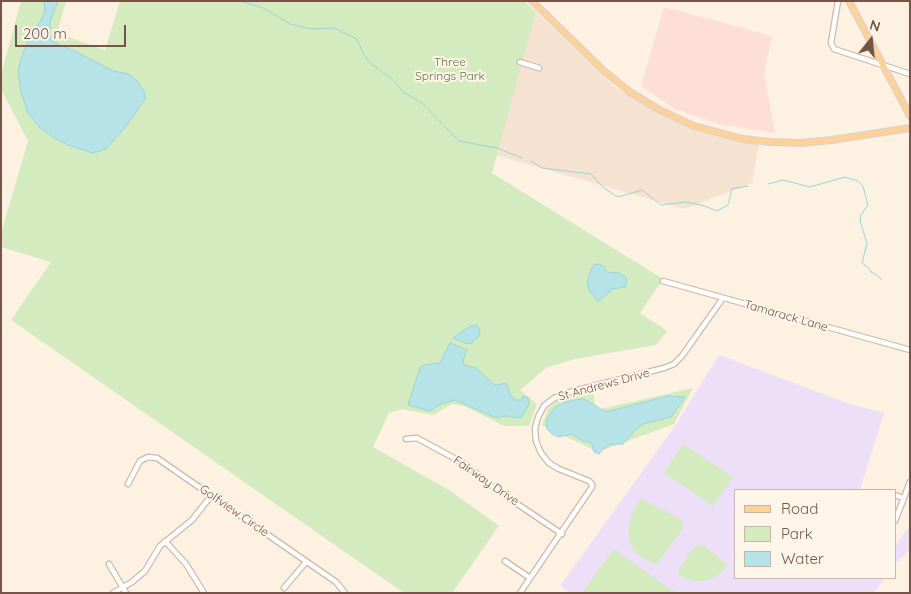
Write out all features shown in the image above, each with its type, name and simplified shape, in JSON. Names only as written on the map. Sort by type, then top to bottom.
[{"type":"main road","points":[[532,1],[602,70],[630,92],[658,109],[694,126],[743,139],[802,143],[910,128]]},
{"type":"main road","points":[[849,1],[910,116]]},
{"type":"street","points":[[838,1],[830,43],[834,49],[910,74]]},
{"type":"street","points":[[520,62],[539,68]]},
{"type":"street","name":"Tamarack Lane","points":[[663,281],[910,350]]},
{"type":"street","name":"St Andrews Drive","points":[[520,593],[562,534],[592,487],[589,481],[549,463],[541,453],[536,441],[536,428],[538,417],[544,406],[554,398],[566,393],[674,364],[682,356],[723,298]]},
{"type":"street","name":"Fairway Drive","points":[[406,439],[417,438],[464,462],[507,497],[562,534]]},
{"type":"street","name":"Golfview Circle","points":[[128,484],[140,461],[144,458],[153,457],[162,461],[336,582],[345,593]]},
{"type":"street","points":[[896,518],[910,482]]},
{"type":"street","points":[[896,495],[903,498]]},
{"type":"street","points":[[113,593],[145,571],[165,541],[192,520],[211,496]]},
{"type":"street","points":[[165,541],[186,564],[204,593]]},
{"type":"street","points":[[505,561],[530,578]]},
{"type":"street","points":[[284,588],[306,562]]},
{"type":"street","points":[[109,564],[126,593]]},
{"type":"shaded area","points":[[664,7],[772,36],[764,73],[775,133],[719,124],[675,109],[641,86]]},
{"type":"shaded area","points":[[536,12],[615,87],[654,110],[706,133],[759,144],[752,183],[684,209],[496,155]]},
{"type":"shaded area","points":[[719,355],[847,403],[884,413],[860,489],[734,489],[734,579],[884,579],[874,593],[570,593],[560,586],[677,423]]},
{"type":"shaded area","points":[[910,525],[910,551],[896,562],[896,545]]},
{"type":"green space","name":"Three Springs Park","points":[[21,1],[66,1],[57,33],[105,50],[120,1],[524,1],[536,12],[492,173],[663,279],[640,313],[667,331],[656,345],[575,359],[546,368],[520,390],[537,404],[529,426],[504,426],[464,406],[452,404],[433,415],[402,409],[389,413],[373,447],[449,490],[499,526],[452,593],[404,593],[11,320],[51,262],[1,247],[1,233],[28,141],[1,89],[1,75]]},
{"type":"green space","points":[[693,388],[674,424],[598,452],[542,425],[548,409],[556,401],[565,397],[593,391],[596,410]]},
{"type":"green space","points":[[683,444],[733,477],[713,506],[664,473]]},
{"type":"green space","points":[[641,498],[682,520],[683,528],[656,565],[634,551],[629,539],[631,515]]},
{"type":"green space","points":[[703,545],[728,565],[720,574],[706,581],[684,578],[677,572],[695,546]]},
{"type":"green space","points":[[614,549],[676,593],[582,593]]},
{"type":"water","points":[[44,1],[58,1],[50,22],[50,39],[113,71],[129,74],[144,91],[145,99],[127,125],[106,149],[93,153],[68,145],[39,127],[28,113],[21,92],[18,72],[22,55],[33,30],[39,24],[45,11]]},
{"type":"water","points":[[594,265],[603,266],[607,272],[619,273],[627,280],[625,287],[613,289],[598,302],[587,283],[591,269]]},
{"type":"water","points":[[476,325],[479,328],[480,335],[472,343],[468,344],[453,338],[470,326]]},
{"type":"water","points":[[450,343],[467,350],[463,361],[464,365],[476,368],[493,384],[506,383],[510,394],[515,400],[521,400],[523,396],[528,398],[529,404],[521,418],[494,417],[455,400],[441,404],[430,411],[408,405],[420,368],[424,365],[440,363]]},
{"type":"water","points":[[668,396],[685,397],[671,417],[643,424],[623,444],[611,444],[599,454],[594,452],[590,442],[583,441],[572,434],[559,437],[547,429],[546,421],[554,408],[565,402],[584,399],[606,412]]},
{"type":"waterway","points":[[240,1],[263,8],[290,24],[311,29],[334,28],[357,39],[370,63],[392,79],[403,92],[422,103],[459,141],[497,148],[522,158]]},
{"type":"waterway","points":[[531,161],[542,168],[591,174],[604,188],[618,197],[642,190],[661,205],[686,202],[717,211],[728,205],[732,189],[748,186]]},
{"type":"waterway","points":[[768,184],[783,180],[810,187],[845,177],[858,181],[863,186],[868,205],[861,215],[860,221],[867,243],[862,263],[882,280]]}]
